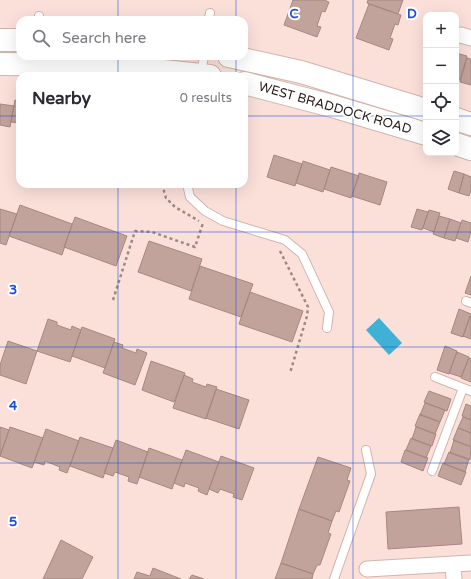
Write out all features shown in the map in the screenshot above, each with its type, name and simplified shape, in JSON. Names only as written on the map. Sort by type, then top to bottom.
[{"type":"main road","points":[[0,40],[16,40]]},
{"type":"main road","name":"WEST BRADDOCK ROAD","points":[[248,59],[301,72],[423,109]]},
{"type":"main road","points":[[0,64],[39,60],[204,71]]},
{"type":"main road","name":"WEST BRADDOCK ROAD","points":[[248,84],[325,104],[423,133]]},
{"type":"main road","points":[[459,120],[471,124]]},
{"type":"main road","points":[[459,145],[471,149]]},
{"type":"street","points":[[367,569],[453,572],[471,563]]},
{"type":"lane","points":[[188,188],[190,197],[205,211],[223,221],[285,240],[302,254],[329,312],[327,328]]},
{"type":"lane","points":[[432,471],[467,389],[435,377]]},
{"type":"lane","points":[[334,579],[371,474],[366,450]]},
{"type":"path","points":[[163,188],[166,198],[187,215],[210,226]]},
{"type":"path","points":[[113,300],[135,231],[152,232],[195,246],[203,223]]},
{"type":"path","points":[[275,248],[281,252],[308,307],[307,316],[290,372]]},
{"type":"water","points":[[379,318],[402,343],[389,355],[366,330]]},
{"type":"building","points":[[293,0],[324,0],[329,2],[325,12],[322,11],[317,26],[321,27],[317,37],[284,25]]},
{"type":"building","points":[[368,0],[403,0],[398,14],[367,3]]},
{"type":"building","points":[[369,4],[401,15],[398,25],[395,24],[390,38],[393,39],[389,50],[356,38]]},
{"type":"building","points":[[459,54],[467,56],[459,80]]},
{"type":"building","points":[[467,58],[471,59],[471,85],[460,82]]},
{"type":"building","points":[[15,100],[16,100],[16,123],[11,122]]},
{"type":"building","points":[[0,104],[14,106],[10,127],[0,125]]},
{"type":"building","points":[[274,155],[302,164],[295,186],[267,177]]},
{"type":"building","points":[[303,161],[330,170],[323,192],[296,183]]},
{"type":"building","points":[[331,167],[359,176],[351,198],[324,189]]},
{"type":"building","points":[[454,171],[464,174],[459,193],[448,189]]},
{"type":"building","points":[[359,173],[387,182],[380,205],[352,196]]},
{"type":"building","points":[[464,174],[471,177],[471,190],[469,196],[459,193]]},
{"type":"building","points":[[20,205],[72,224],[62,255],[9,236]]},
{"type":"building","points":[[0,209],[17,214],[6,245],[0,243]]},
{"type":"building","points":[[417,209],[428,212],[422,230],[411,227]]},
{"type":"building","points":[[429,210],[440,213],[434,232],[423,228]]},
{"type":"building","points":[[439,216],[450,219],[444,238],[433,234]]},
{"type":"building","points":[[75,217],[127,236],[116,266],[64,247]]},
{"type":"building","points":[[450,219],[461,223],[455,241],[444,238]]},
{"type":"building","points":[[462,220],[471,223],[471,231],[468,242],[456,238]]},
{"type":"building","points":[[149,241],[202,259],[191,291],[138,272]]},
{"type":"building","points":[[200,266],[253,284],[241,317],[189,299]]},
{"type":"building","points":[[471,276],[471,295],[465,293]]},
{"type":"building","points":[[250,292],[303,311],[292,342],[239,324]]},
{"type":"building","points":[[459,309],[471,314],[463,337],[451,333]]},
{"type":"building","points":[[471,316],[471,339],[463,336]]},
{"type":"building","points":[[48,319],[57,322],[57,325],[71,330],[72,326],[81,330],[70,362],[37,351]]},
{"type":"building","points":[[82,327],[115,339],[105,368],[72,356]]},
{"type":"building","points":[[8,341],[37,351],[26,384],[0,375],[0,365]]},
{"type":"building","points":[[114,342],[123,345],[122,348],[136,353],[137,349],[147,353],[135,385],[103,373]]},
{"type":"building","points":[[445,346],[457,351],[449,374],[437,370]]},
{"type":"building","points":[[457,352],[469,357],[461,377],[449,373]]},
{"type":"building","points":[[469,358],[471,359],[471,382],[461,378]]},
{"type":"building","points":[[151,361],[185,373],[174,402],[142,390]]},
{"type":"building","points":[[184,375],[193,379],[192,382],[206,387],[207,384],[217,387],[206,419],[173,408]]},
{"type":"building","points":[[216,389],[249,400],[239,429],[206,418]]},
{"type":"building","points":[[429,391],[451,399],[447,411],[424,402]]},
{"type":"building","points":[[425,403],[445,410],[440,422],[420,415]]},
{"type":"building","points":[[466,404],[471,406],[471,420],[462,416]]},
{"type":"building","points":[[420,414],[440,422],[435,434],[415,426]]},
{"type":"building","points":[[463,417],[471,420],[471,433],[458,428]]},
{"type":"building","points":[[0,427],[9,430],[0,456]]},
{"type":"building","points":[[10,427],[43,438],[32,468],[0,456]]},
{"type":"building","points":[[416,427],[436,434],[432,446],[412,439]]},
{"type":"building","points":[[458,428],[471,433],[471,447],[453,440]]},
{"type":"building","points":[[46,429],[79,441],[67,473],[59,470],[60,467],[45,461],[44,465],[34,462]]},
{"type":"building","points":[[80,437],[113,448],[103,478],[70,466]]},
{"type":"building","points":[[411,438],[431,446],[426,458],[406,450]]},
{"type":"building","points":[[116,440],[148,452],[137,484],[128,481],[129,477],[115,472],[113,476],[104,473]]},
{"type":"building","points":[[454,440],[471,447],[470,460],[450,453]]},
{"type":"building","points":[[149,448],[182,460],[172,489],[139,477]]},
{"type":"building","points":[[186,450],[219,462],[207,495],[198,491],[199,488],[185,483],[184,487],[174,483]]},
{"type":"building","points":[[405,450],[428,458],[423,471],[401,462]]},
{"type":"building","points":[[449,452],[469,459],[465,472],[444,464]]},
{"type":"building","points":[[221,456],[254,468],[242,500],[233,497],[234,494],[220,489],[218,493],[209,489]]},
{"type":"building","points":[[318,457],[351,468],[347,480],[350,481],[339,512],[336,511],[332,521],[299,509]]},
{"type":"building","points":[[443,463],[466,472],[461,485],[438,476]]},
{"type":"building","points":[[459,507],[462,544],[388,549],[386,512]]},
{"type":"building","points":[[299,509],[332,521],[328,533],[331,534],[320,565],[317,565],[313,574],[281,563]]},
{"type":"building","points":[[61,540],[93,557],[82,579],[43,579]]},
{"type":"building","points":[[281,563],[313,574],[312,579],[275,579]]},
{"type":"building","points":[[153,568],[181,579],[134,579],[137,572],[150,576]]},
{"type":"building","points":[[192,575],[204,579],[189,579]]}]
